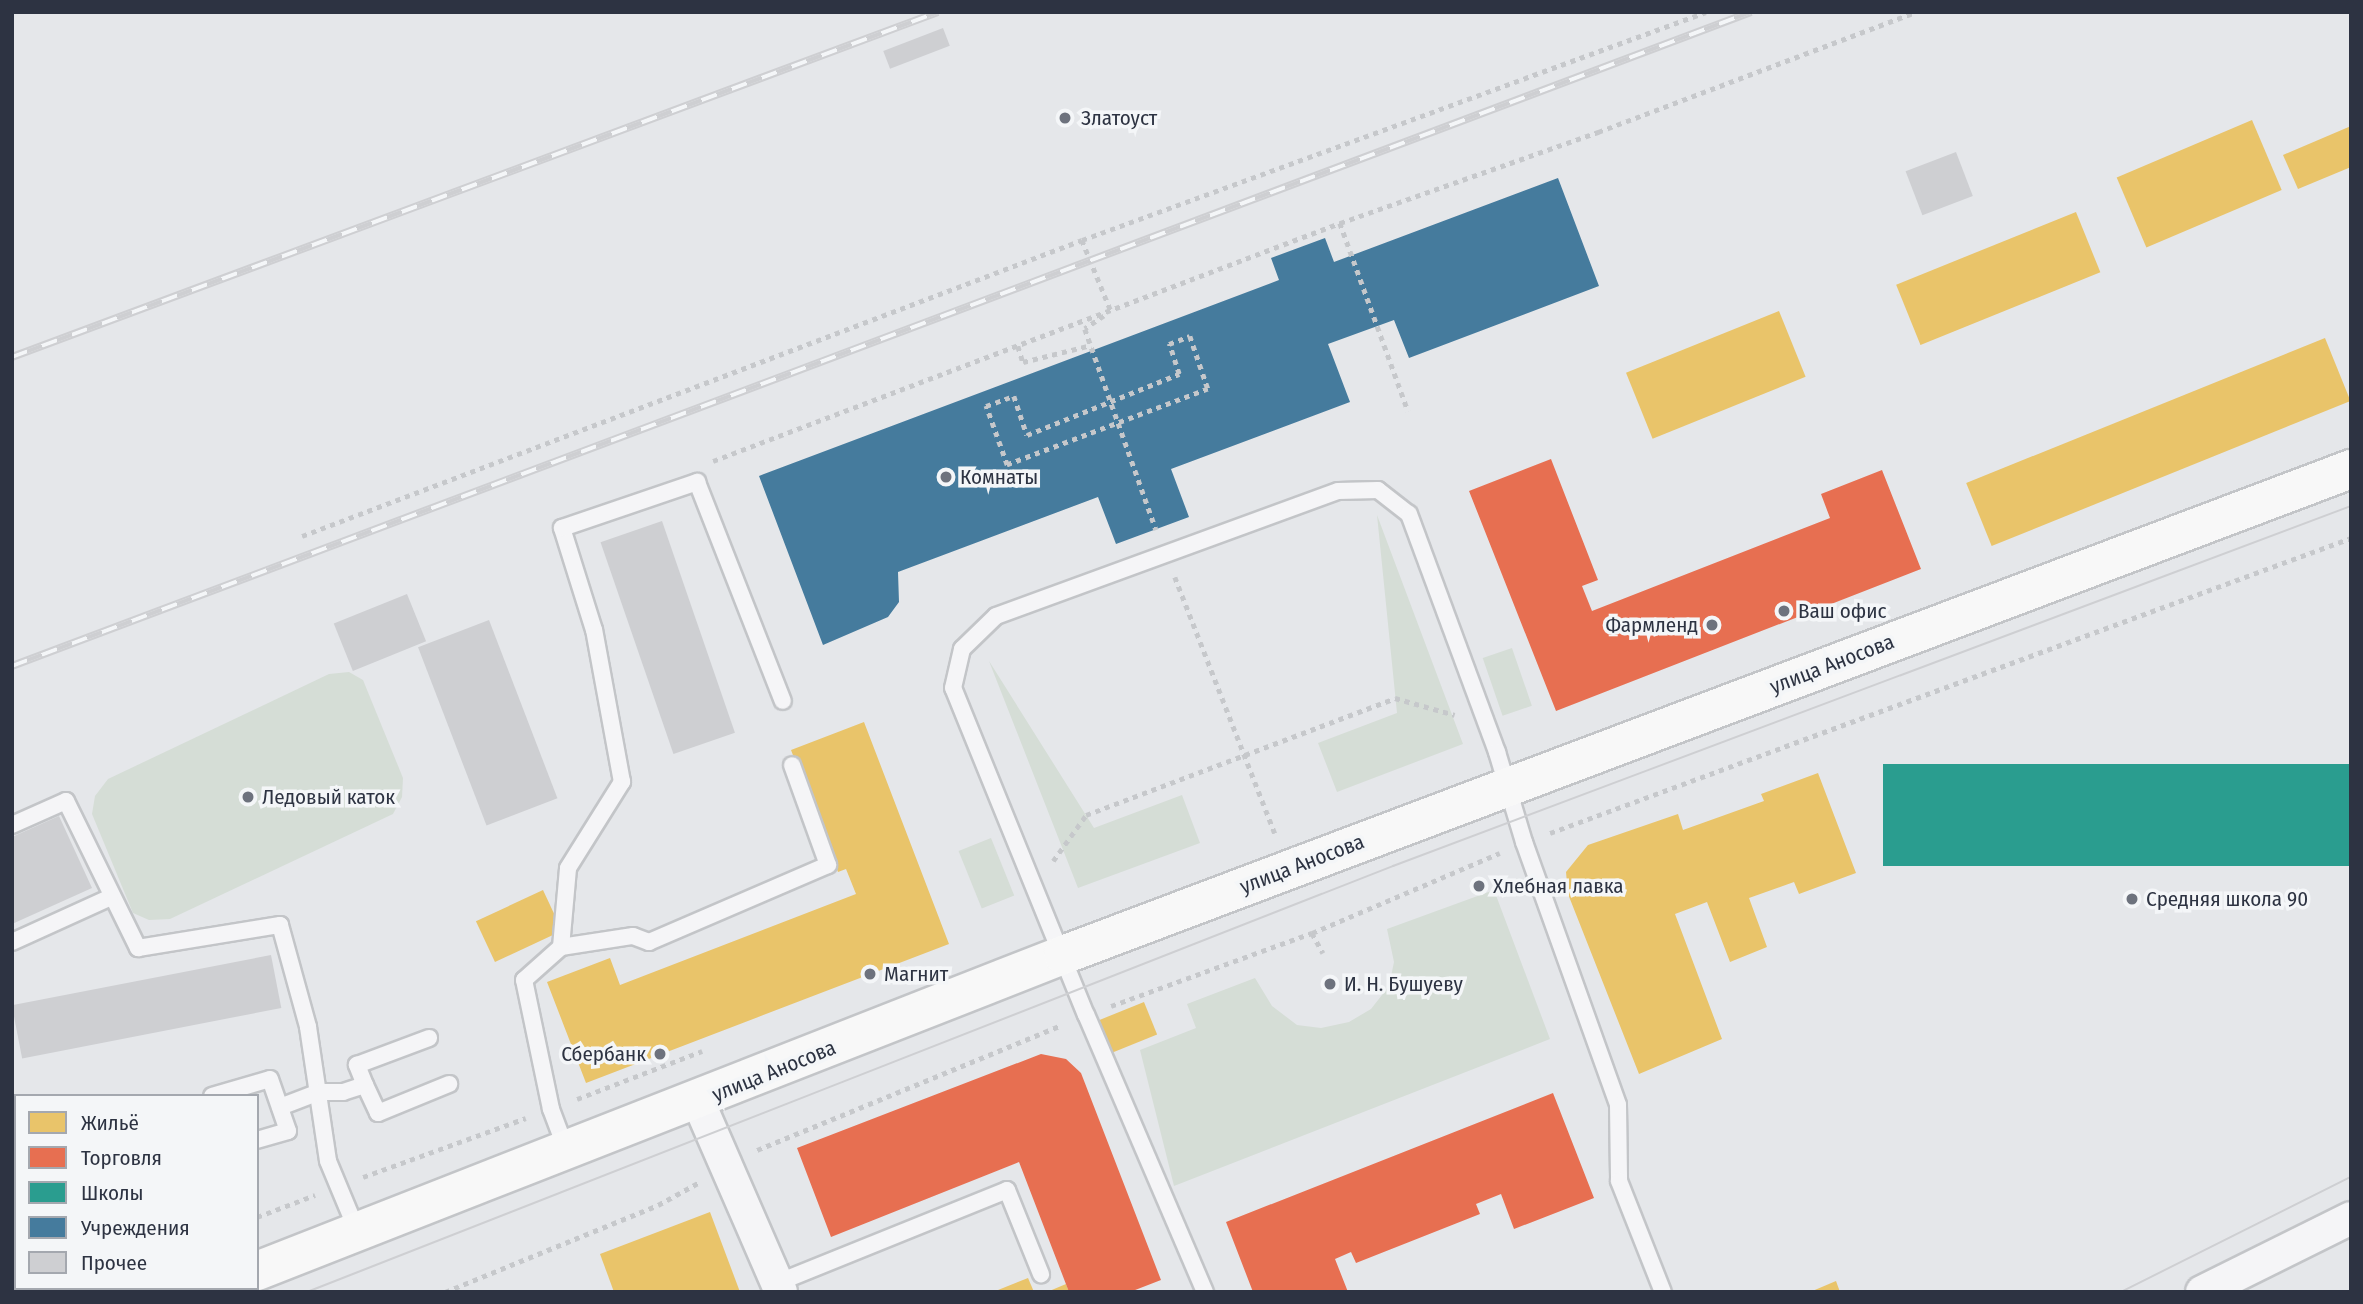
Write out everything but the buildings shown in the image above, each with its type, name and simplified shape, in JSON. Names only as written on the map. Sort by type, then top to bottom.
[{"type":"main road","name":"улица Аносова","points":[[259,1270],[698,1101],[1063,955],[2351,469]]},
{"type":"street","points":[[698,1101],[779,1287]]},
{"type":"street","points":[[2202,1292],[2351,1218]]},
{"type":"lane","points":[[561,947],[568,868],[622,782],[594,630],[562,528],[697,482],[783,701]]},
{"type":"lane","points":[[1205,1292],[1086,1015],[953,688],[962,649],[996,616],[1338,491],[1378,490],[1409,514],[1486,724],[1524,842],[1618,1105],[1619,1181],[1664,1292]]},
{"type":"lane","points":[[567,1152],[551,1109],[524,980],[561,947],[633,936],[649,942],[828,865],[792,765]]},
{"type":"lane","points":[[12,825],[66,801],[138,948],[280,925],[308,1027],[328,1161],[358,1233]]},
{"type":"lane","points":[[12,942],[109,898]]},
{"type":"lane","points":[[429,1038],[357,1065],[365,1085],[378,1113],[449,1084]]},
{"type":"lane","points":[[219,1094],[270,1079],[288,1131],[259,1139]]},
{"type":"lane","points":[[280,1107],[318,1092],[343,1092],[365,1085]]},
{"type":"lane","points":[[779,1287],[1007,1190],[1041,1274]]},
{"type":"path","points":[[302,536],[1082,240],[1706,12]]},
{"type":"path","points":[[708,463],[1340,223],[1598,132],[1916,12]]},
{"type":"path","points":[[1340,223],[1408,411]]},
{"type":"path","points":[[1082,240],[1112,311]]},
{"type":"path","points":[[1112,311],[1085,329],[1116,423],[1165,553],[1276,834]]},
{"type":"path","points":[[1189,336],[1208,389],[1116,423],[1007,465],[986,407],[1014,396],[1027,435],[1179,374],[1168,344],[1189,336]]},
{"type":"path","points":[[1018,346],[1023,362],[1091,345]]},
{"type":"path","points":[[444,1292],[659,1205],[759,1149],[1086,1015],[1312,933],[1524,842],[2351,538]]},
{"type":"path","points":[[1035,887],[1086,815],[1395,698],[1486,724]]},
{"type":"path","points":[[1312,933],[1323,953]]},
{"type":"shaded area","points":[[1377,515],[1463,744],[1337,792],[1318,743],[1397,713]]},
{"type":"shaded area","points":[[1512,648],[1532,706],[1503,716],[1483,658]]},
{"type":"shaded area","points":[[989,661],[1094,828],[1182,795],[1200,843],[1078,888]]},
{"type":"shaded area","name":"Ледовый каток","points":[[349,672],[363,680],[403,778],[402,797],[393,814],[170,919],[149,920],[133,913],[92,814],[95,796],[108,779],[329,674]]},
{"type":"shaded area","points":[[991,838],[1014,895],[982,909],[959,851]]},
{"type":"shaded area","points":[[1494,890],[1550,1039],[1174,1186],[1140,1050],[1196,1028],[1187,1004],[1255,978],[1272,1006],[1297,1025],[1321,1028],[1349,1022],[1371,1009],[1389,986],[1394,962],[1387,929]]},
{"type":"tram line","points":[[307,1292],[1393,866],[2351,506]]},
{"type":"tram line","points":[[2121,1292],[2351,1177]]},
{"type":"railway","points":[[12,357],[938,12]]},
{"type":"railway","points":[[12,666],[1751,12]]},
{"type":"place","name":"Златоуст","points":[[1065,118]]},
{"type":"place","name":"Комнаты","points":[[946,477]]},
{"type":"place","name":"Ваш офис","points":[[1784,611]]},
{"type":"place","name":"Фармленд","points":[[1712,625]]},
{"type":"place","name":"Ледовый каток","points":[[248,797]]},
{"type":"place","name":"Хлебная лавка","points":[[1479,886]]},
{"type":"place","name":"Средняя школа 90","points":[[2132,899]]},
{"type":"place","name":"Магнит","points":[[870,974]]},
{"type":"place","name":"И. Н. Бушуеву","points":[[1330,984]]},
{"type":"place","name":"Сбербанк","points":[[660,1054]]}]
